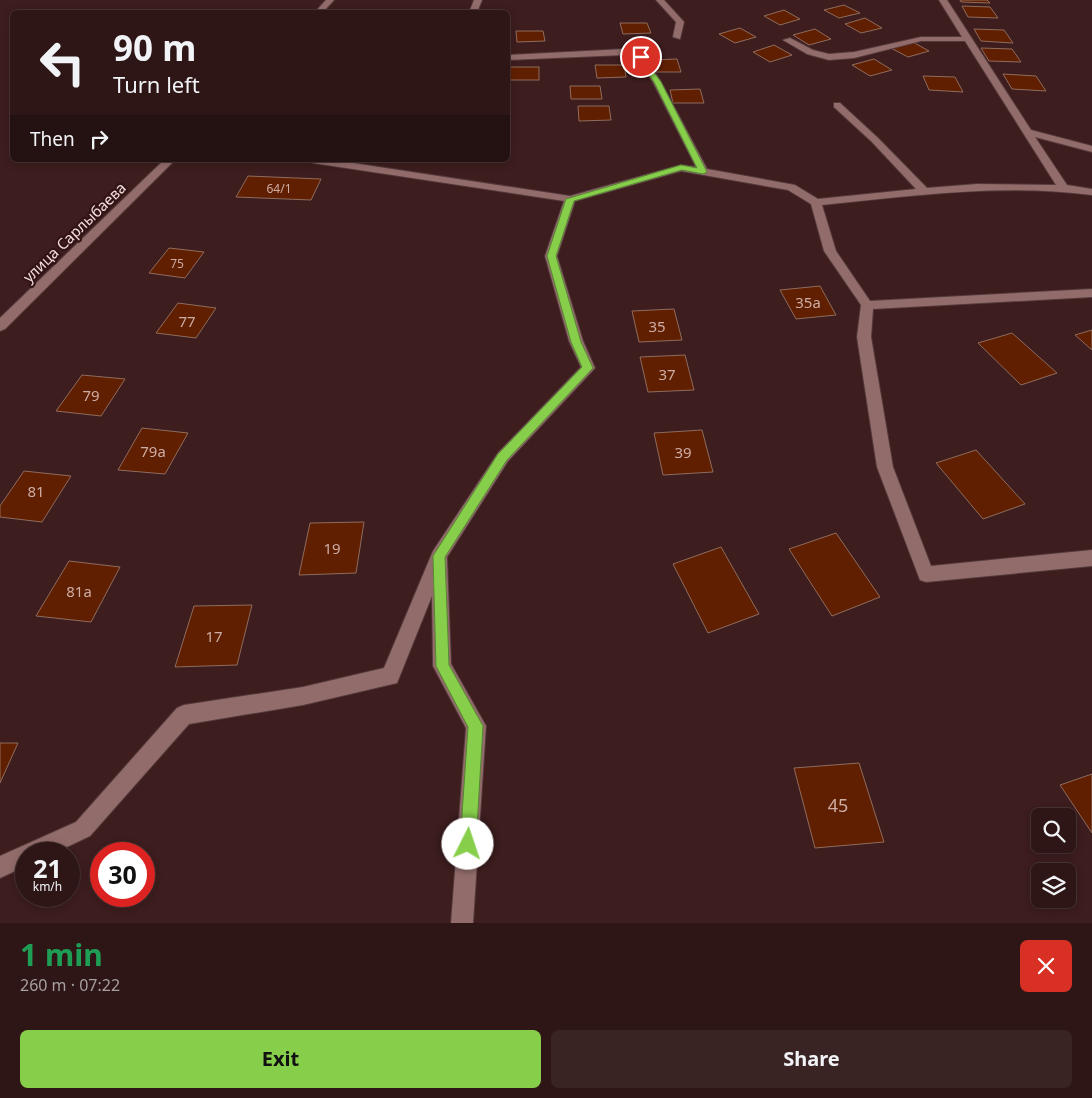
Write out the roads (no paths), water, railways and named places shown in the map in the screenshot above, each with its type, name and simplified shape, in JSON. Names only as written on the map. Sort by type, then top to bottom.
[{"type":"street","points":[[320,10],[330,0]]},
{"type":"street","points":[[474,10],[478,0]]},
{"type":"street","points":[[660,0],[680,22],[677,37]]},
{"type":"street","points":[[943,0],[1063,188]]},
{"type":"street","points":[[787,40],[810,52],[829,57],[854,55],[921,39],[968,39]]},
{"type":"street","points":[[510,58],[625,52],[641,57],[657,82],[703,172]]},
{"type":"street","points":[[837,105],[924,192]]},
{"type":"street","points":[[1027,132],[1092,149]]},
{"type":"street","name":"улица Сарлыбаева","points":[[0,326],[168,162]]},
{"type":"street","points":[[326,162],[570,199],[681,168],[791,187],[816,202],[977,187],[1063,188],[1092,192]]},
{"type":"street","points":[[54,842],[83,829],[184,716],[304,696],[390,676],[439,556],[502,457],[588,368],[576,342],[551,256],[570,199]]},
{"type":"street","points":[[816,202],[830,251],[867,305],[864,337],[885,467],[926,574],[1092,558]]},
{"type":"street","points":[[867,305],[1092,293]]},
{"type":"street","points":[[439,556],[442,666],[476,726],[462,923]]},
{"type":"street","points":[[0,867],[15,860]]}]
